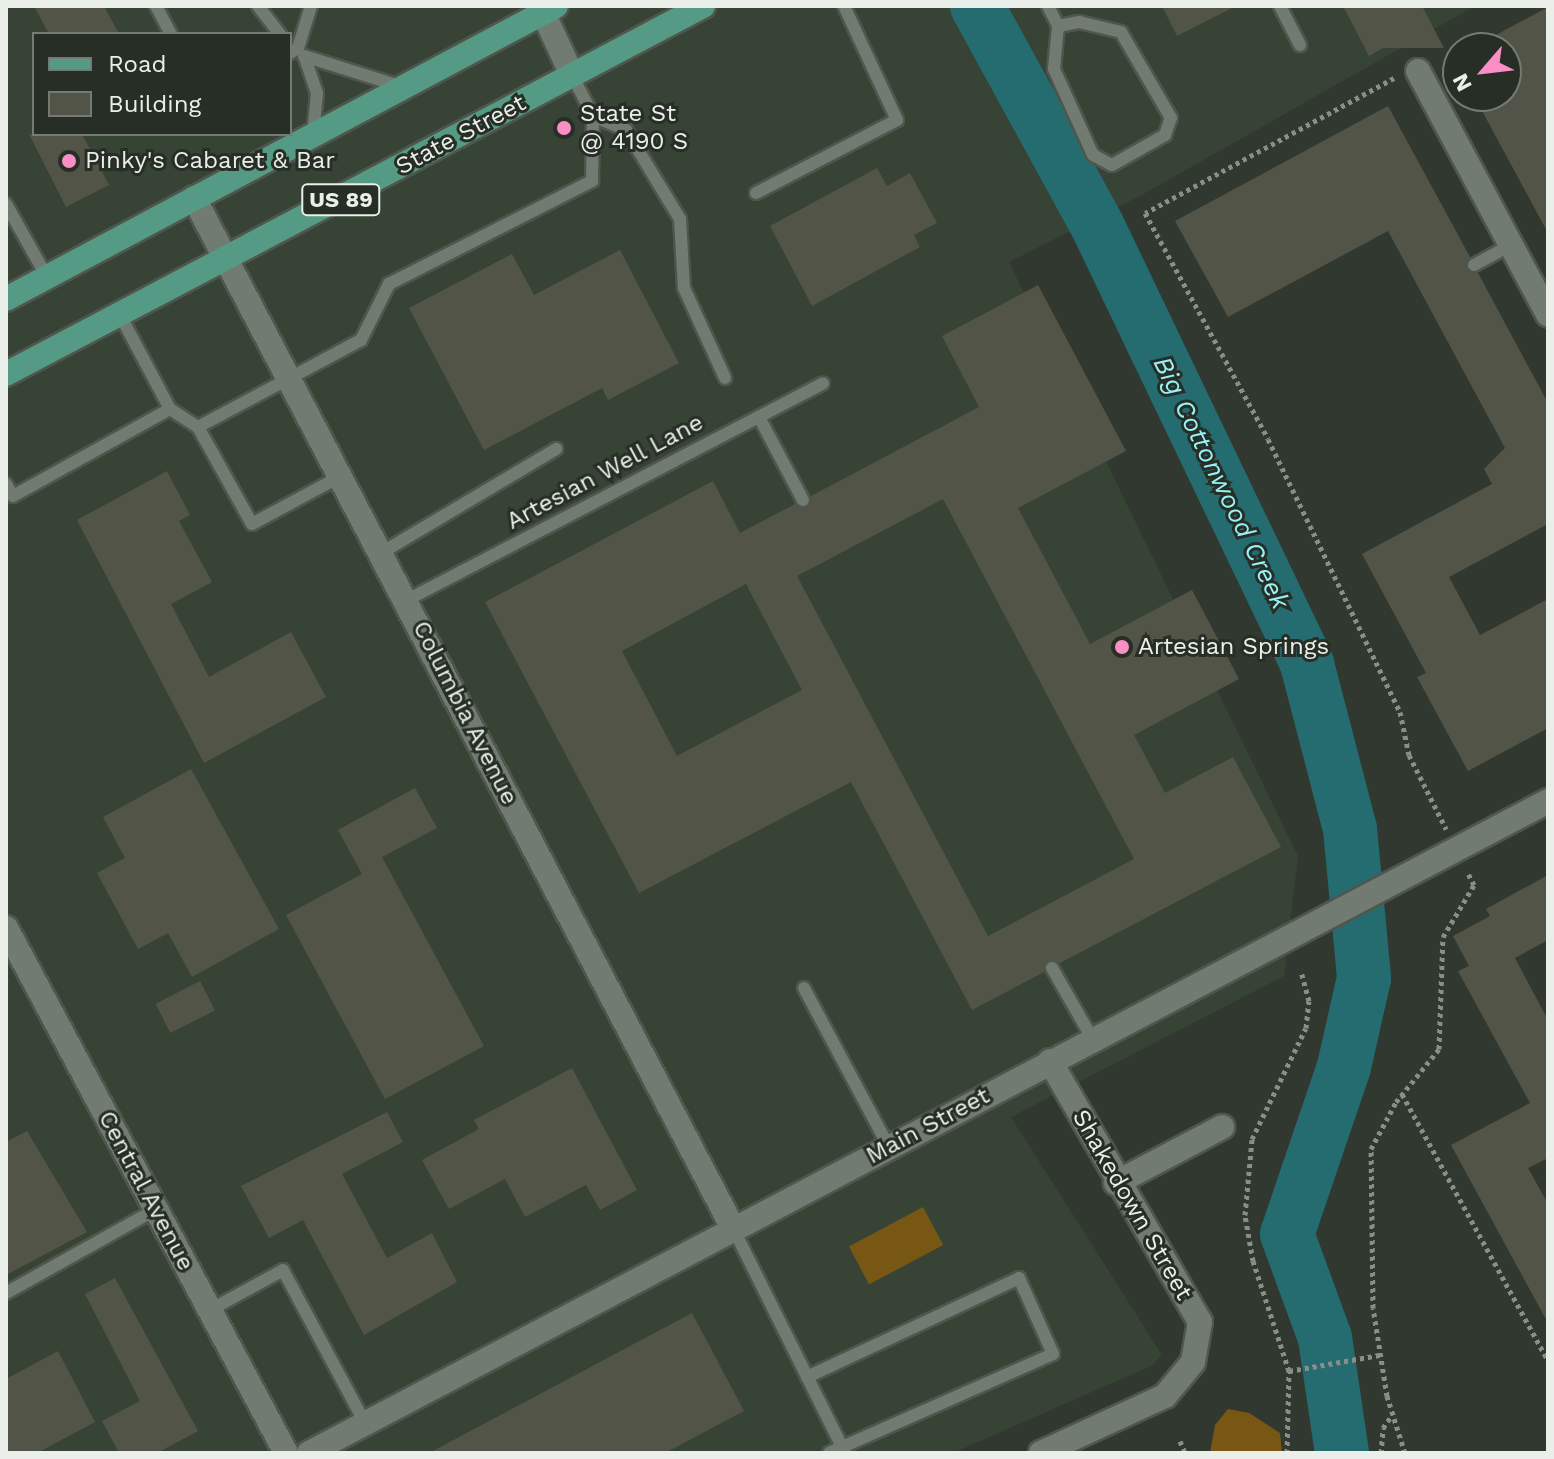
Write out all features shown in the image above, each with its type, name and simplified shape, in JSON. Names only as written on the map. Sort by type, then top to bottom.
[{"type":"main road","name":"State Street","points":[[6,374],[121,317],[703,6]]},
{"type":"main road","name":"US 89","points":[[6,299],[546,8]]},
{"type":"street","points":[[546,8],[572,75]]},
{"type":"street","points":[[1418,71],[1548,314]]},
{"type":"street","name":"Columbia Avenue","points":[[194,198],[733,1228]]},
{"type":"street","name":"Main Street","points":[[309,1453],[1092,1038],[1548,801]]},
{"type":"street","name":"Central Avenue","points":[[6,928],[286,1453]]},
{"type":"street","name":"Shakedown Street","points":[[1041,1453],[1081,1445],[1165,1396],[1193,1362],[1200,1322],[1116,1183],[1050,1061]]},
{"type":"street","points":[[1116,1183],[1222,1127]]},
{"type":"lane","points":[[156,6],[170,32]]},
{"type":"lane","points":[[258,6],[278,32]]},
{"type":"lane","points":[[311,6],[296,50],[317,93],[313,135]]},
{"type":"lane","points":[[756,193],[897,120],[844,6]]},
{"type":"lane","points":[[1048,6],[1058,26],[1054,69],[1093,155],[1112,165],[1165,135],[1171,118],[1121,32],[1079,22],[1058,26]]},
{"type":"lane","points":[[1280,6],[1300,45]]},
{"type":"lane","points":[[296,50],[404,87]]},
{"type":"lane","points":[[198,427],[361,340],[389,284],[592,181],[593,116],[572,75]]},
{"type":"lane","points":[[593,116],[626,130],[680,219],[684,288],[725,378]]},
{"type":"lane","points":[[6,204],[47,277]]},
{"type":"lane","points":[[1474,265],[1511,245]]},
{"type":"lane","points":[[121,317],[170,409],[198,427],[252,524],[341,476]]},
{"type":"lane","name":"Artesian Well Lane","points":[[407,600],[823,383]]},
{"type":"lane","points":[[6,484],[13,496],[170,409]]},
{"type":"lane","points":[[759,417],[803,500]]},
{"type":"lane","points":[[381,553],[556,449]]},
{"type":"lane","points":[[1052,968],[1092,1038]]},
{"type":"lane","points":[[804,988],[889,1147]]},
{"type":"lane","points":[[6,1293],[156,1209]]},
{"type":"lane","points":[[733,1228],[844,1450]]},
{"type":"lane","points":[[210,1310],[283,1270],[365,1423]]},
{"type":"lane","points":[[807,1377],[1019,1278],[1053,1354],[844,1450],[829,1453]]},
{"type":"path","points":[[1418,71],[1388,80],[1145,213],[1268,439],[1400,712],[1409,755],[1436,809]]},
{"type":"path","points":[[1405,1453],[1392,1415],[1373,1308],[1371,1149],[1402,1094],[1439,1049],[1443,937],[1474,885]]},
{"type":"path","points":[[1287,1453],[1291,1370],[1253,1261],[1245,1215],[1252,1139],[1306,1028],[1309,1001],[1302,974]]},
{"type":"path","points":[[1402,1094],[1548,1361]]},
{"type":"path","points":[[1291,1370],[1380,1355]]},
{"type":"path","points":[[1381,1453],[1383,1428],[1392,1415]]},
{"type":"path","points":[[1180,1441],[1185,1453]]},
{"type":"shaded area","points":[[6,6],[1475,6],[1140,196],[1009,262],[1298,856],[1284,976],[1011,1117],[1162,1355],[1151,1366],[953,1453],[6,1453]]},
{"type":"shaded area","points":[[923,1207],[943,1245],[869,1284],[849,1246]]},
{"type":"shaded area","points":[[1228,1409],[1249,1413],[1280,1433],[1282,1453],[1210,1453],[1215,1425]]},
{"type":"building","points":[[34,6],[104,6],[118,32],[48,32]]},
{"type":"building","points":[[1162,6],[1236,6],[1177,36]]},
{"type":"building","points":[[1343,6],[1422,6],[1442,44],[1442,48],[1383,48],[1369,56]]},
{"type":"building","points":[[1548,7],[1548,233],[1483,112],[1522,112],[1522,32],[1502,32]]},
{"type":"building","points":[[1388,106],[1470,257],[1467,270],[1478,273],[1548,403],[1548,524],[1449,577],[1480,635],[1548,599],[1548,728],[1468,771],[1417,677],[1426,673],[1362,554],[1492,484],[1484,469],[1505,448],[1388,231],[1228,317],[1175,221]]},
{"type":"building","name":"Pinky's Cabaret & Bar","points":[[29,134],[83,136],[109,185],[66,207]]},
{"type":"building","points":[[877,168],[887,186],[910,173],[937,223],[914,235],[920,247],[812,306],[770,226]]},
{"type":"building","points":[[620,250],[679,363],[608,400],[602,388],[484,450],[409,308],[512,254],[534,295]]},
{"type":"building","name":"Artesian Springs","points":[[1038,285],[1126,451],[1018,508],[1090,644],[1192,590],[1239,679],[1134,735],[1165,793],[1233,757],[1281,847],[1060,963],[1048,960],[1044,972],[972,1010],[851,782],[639,893],[485,602],[713,481],[740,533],[795,504],[808,508],[811,496],[979,407],[942,336]],"holes":[[[943,499],[1134,859],[988,936],[797,576]],[[746,584],[802,690],[677,756],[622,651]]]},
{"type":"building","points":[[167,471],[190,515],[179,521],[212,582],[171,604],[209,677],[291,632],[326,697],[204,763],[77,520]]},
{"type":"building","points":[[191,769],[279,929],[192,977],[168,933],[138,949],[97,873],[125,858],[103,817]]},
{"type":"building","points":[[415,788],[437,828],[382,857],[484,1046],[385,1099],[286,915],[362,874],[338,830]]},
{"type":"building","points":[[1548,875],[1548,940],[1515,958],[1548,1020],[1548,1158],[1528,1168],[1548,1204],[1548,1323],[1451,1145],[1530,1103],[1458,971],[1469,966],[1453,936],[1490,916],[1486,909]]},
{"type":"building","points":[[200,981],[215,1010],[170,1033],[155,1004]]},
{"type":"building","points":[[572,1068],[637,1190],[600,1210],[586,1185],[525,1217],[505,1179],[449,1209],[422,1160],[479,1129],[474,1120]]},
{"type":"building","points":[[387,1112],[403,1142],[342,1174],[387,1258],[432,1233],[457,1282],[364,1335],[303,1220],[269,1238],[241,1186]]},
{"type":"building","points":[[27,1131],[87,1232],[6,1275],[6,1142]]},
{"type":"building","points":[[115,1278],[198,1431],[157,1453],[119,1453],[102,1421],[140,1401],[85,1294]]},
{"type":"building","points":[[692,1313],[744,1411],[665,1453],[429,1453]]},
{"type":"building","points":[[58,1351],[95,1422],[37,1453],[6,1453],[6,1379]]},
{"type":"waterway","name":"Big Cottonwood Creek","points":[[977,6],[1097,225],[1307,664],[1350,829],[1364,978],[1344,1067],[1287,1234],[1325,1338],[1342,1453]]},
{"type":"place","name":"State St @ 4190 S","points":[[564,128]]},
{"type":"place","name":"Pinky's Cabaret & Bar","points":[[69,161]]},
{"type":"place","name":"Artesian Springs","points":[[1122,647]]}]
